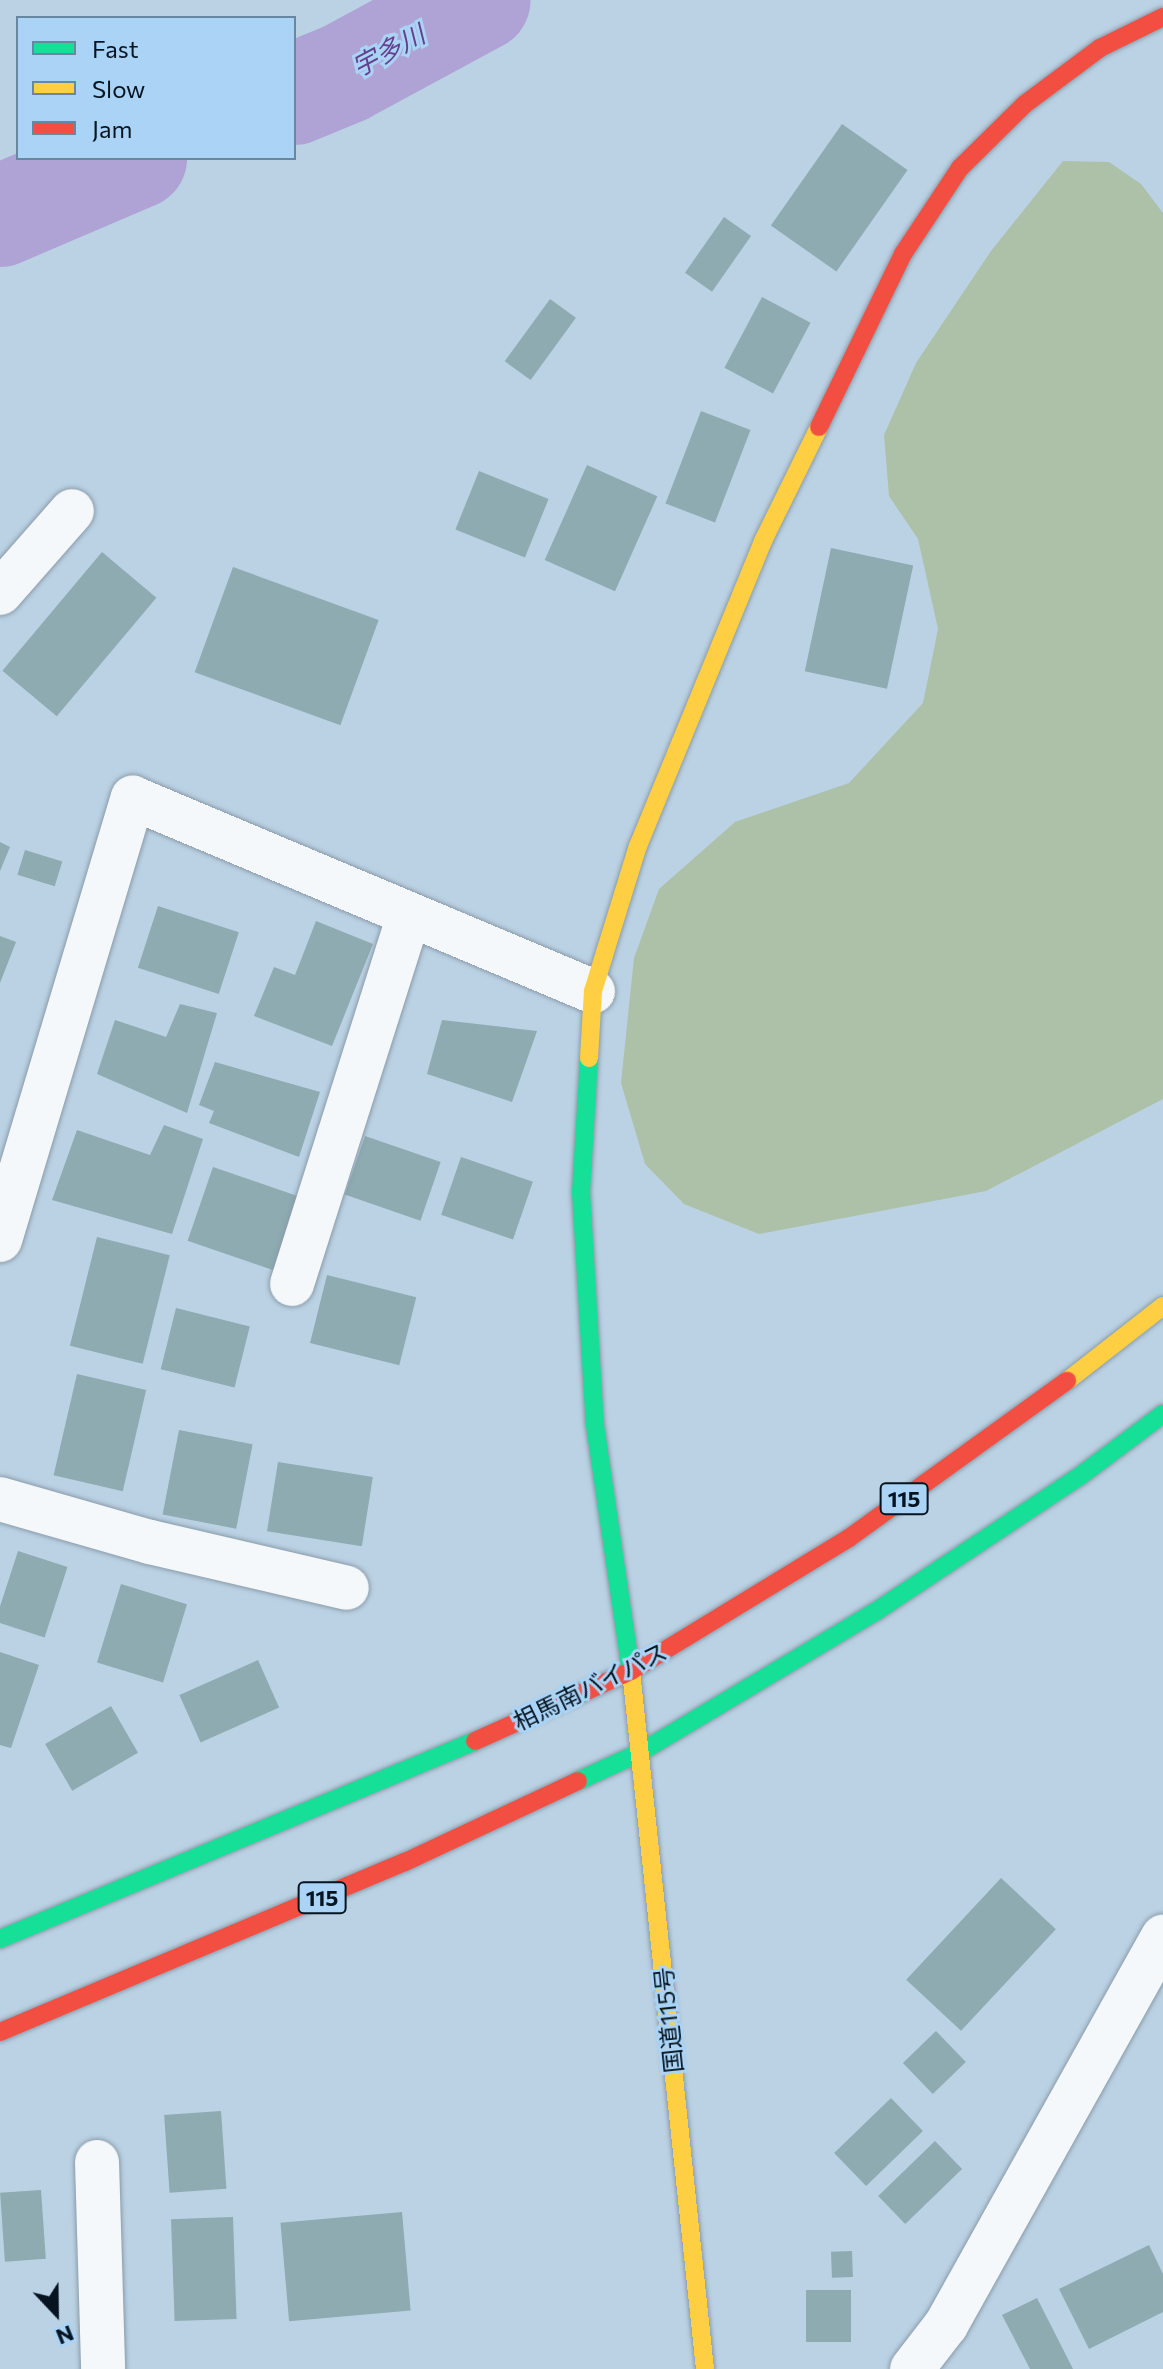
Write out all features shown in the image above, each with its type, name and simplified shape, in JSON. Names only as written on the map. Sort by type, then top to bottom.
[{"type":"main road","name":"国道115号","points":[[705,2369],[631,1671],[595,1425],[581,1192],[593,991],[638,846],[763,541],[903,254],[960,168],[1025,104],[1100,48],[1163,17]]},
{"type":"main road","name":"相馬南バイパス","points":[[0,1939],[390,1780],[631,1671],[849,1538],[1042,1401],[1163,1306]]},
{"type":"main road","name":"115","points":[[0,2032],[405,1862],[639,1753],[875,1612],[1080,1476],[1163,1414]]},
{"type":"street","points":[[0,593],[72,511]]},
{"type":"street","points":[[0,1240],[133,798],[593,991]]},
{"type":"street","points":[[292,1284],[409,915]]},
{"type":"street","points":[[0,1499],[150,1542],[347,1588]]},
{"type":"street","points":[[912,2369],[946,2325],[1163,1937]]},
{"type":"street","points":[[97,2162],[103,2369]]},
{"type":"green space","points":[[1063,161],[1109,162],[1141,184],[1163,213],[1163,1099],[986,1191],[759,1234],[684,1204],[645,1164],[621,1083],[634,958],[659,889],[735,822],[849,783],[923,703],[938,629],[918,539],[889,496],[884,435],[916,363],[991,251]]},
{"type":"building","points":[[842,124],[908,170],[836,271],[771,226]]},
{"type":"building","points":[[724,217],[751,236],[712,292],[685,273]]},
{"type":"building","points":[[762,297],[811,323],[773,393],[724,368]]},
{"type":"building","points":[[550,299],[576,318],[531,380],[505,361]]},
{"type":"building","points":[[701,411],[750,430],[715,522],[666,503]]},
{"type":"building","points":[[587,465],[657,496],[615,591],[545,560]]},
{"type":"building","points":[[479,471],[549,499],[525,558],[455,529]]},
{"type":"building","points":[[831,548],[913,565],[887,689],[805,671]]},
{"type":"building","points":[[102,552],[156,598],[57,716],[2,671]]},
{"type":"building","points":[[233,567],[379,620],[340,725],[195,672]]},
{"type":"building","points":[[0,842],[10,847],[0,871]]},
{"type":"building","points":[[25,850],[62,861],[55,886],[17,875]]},
{"type":"building","points":[[158,906],[239,932],[219,994],[138,968]]},
{"type":"building","points":[[316,921],[373,944],[332,1046],[254,1016],[274,967],[295,975]]},
{"type":"building","points":[[0,936],[16,942],[0,983]]},
{"type":"building","points":[[180,1004],[217,1013],[187,1113],[97,1074],[115,1020],[166,1037]]},
{"type":"building","points":[[442,1020],[537,1031],[512,1102],[427,1074]]},
{"type":"building","points":[[215,1062],[320,1092],[299,1157],[209,1123],[214,1111],[199,1105]]},
{"type":"building","points":[[164,1125],[203,1139],[172,1234],[52,1200],[77,1130],[150,1155]]},
{"type":"building","points":[[365,1136],[441,1162],[420,1221],[345,1195]]},
{"type":"building","points":[[461,1157],[533,1182],[513,1239],[441,1215]]},
{"type":"building","points":[[213,1167],[301,1197],[276,1271],[188,1241]]},
{"type":"building","points":[[97,1237],[170,1255],[143,1364],[70,1346]]},
{"type":"building","points":[[327,1275],[416,1297],[399,1365],[310,1343]]},
{"type":"building","points":[[176,1308],[250,1326],[235,1388],[161,1369]]},
{"type":"building","points":[[77,1374],[146,1390],[123,1491],[54,1475]]},
{"type":"building","points":[[179,1430],[253,1444],[236,1529],[163,1514]]},
{"type":"building","points":[[278,1462],[373,1477],[362,1546],[267,1531]]},
{"type":"building","points":[[18,1551],[67,1567],[45,1637],[0,1623],[0,1606]]},
{"type":"building","points":[[121,1584],[187,1604],[163,1683],[97,1662]]},
{"type":"building","points":[[0,1652],[39,1665],[11,1748],[0,1745]]},
{"type":"building","points":[[258,1660],[279,1708],[201,1742],[179,1695]]},
{"type":"building","points":[[111,1706],[138,1753],[72,1791],[45,1744]]},
{"type":"building","points":[[1001,1878],[1056,1929],[961,2031],[906,1980]]},
{"type":"building","points":[[936,2031],[966,2062],[933,2094],[903,2063]]},
{"type":"building","points":[[891,2098],[923,2131],[866,2186],[834,2153]]},
{"type":"building","points":[[221,2111],[226,2189],[170,2193],[164,2115]]},
{"type":"building","points":[[935,2141],[962,2169],[905,2224],[878,2196]]},
{"type":"building","points":[[41,2190],[46,2259],[5,2262],[0,2193]]},
{"type":"building","points":[[402,2212],[411,2311],[289,2321],[280,2223]]},
{"type":"building","points":[[233,2217],[237,2319],[175,2321],[171,2219]]},
{"type":"building","points":[[1149,2245],[1163,2274],[1163,2312],[1089,2349],[1059,2289]]},
{"type":"building","points":[[852,2251],[853,2277],[832,2278],[831,2252]]},
{"type":"building","points":[[806,2290],[851,2290],[851,2342],[806,2342]]},
{"type":"building","points":[[1037,2298],[1073,2369],[1030,2369],[1002,2315]]},
{"type":"waterway","name":"宇多川","points":[[296,93],[345,73],[480,0]]},
{"type":"waterway","name":"宇多川","points":[[0,216],[131,160]]},
{"type":"traffic: fast","points":[[589,1058],[581,1192],[595,1425],[631,1671]]},
{"type":"traffic: fast","points":[[578,1781],[639,1753],[875,1612],[1080,1476],[1163,1414]]},
{"type":"traffic: fast","points":[[0,1939],[475,1741]]},
{"type":"traffic: slow","points":[[589,1058],[593,991],[638,846],[763,541],[819,427]]},
{"type":"traffic: slow","points":[[1067,1381],[1163,1306]]},
{"type":"traffic: slow","points":[[631,1671],[705,2369]]},
{"type":"traffic: jam","points":[[819,427],[903,254],[960,168],[1025,104],[1100,48],[1163,17]]},
{"type":"traffic: jam","points":[[475,1741],[631,1671],[849,1538],[1067,1381]]},
{"type":"traffic: jam","points":[[0,2032],[405,1862],[578,1781]]}]
